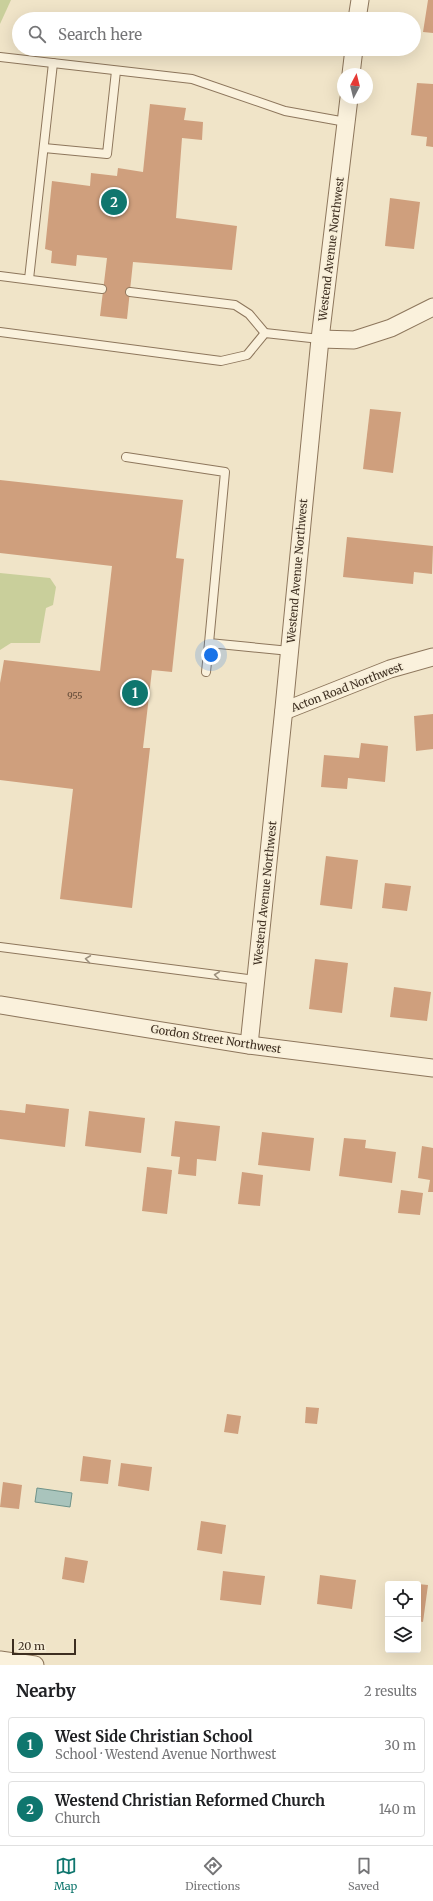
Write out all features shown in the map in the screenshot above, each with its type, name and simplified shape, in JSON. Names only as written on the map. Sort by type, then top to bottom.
[{"type":"street","points":[[358,12],[360,0]]},
{"type":"street","points":[[352,68],[353,56]]},
{"type":"street","name":"Westend Avenue Northwest","points":[[249,1045],[284,711],[320,339],[348,104]]},
{"type":"street","points":[[320,339],[354,340],[391,328],[433,308]]},
{"type":"street","name":"Acton Road Northwest","points":[[284,711],[390,669],[433,657]]},
{"type":"street","name":"Gordon Street Northwest","points":[[0,1005],[249,1045],[433,1068]]},
{"type":"street","points":[[0,1660],[35,1665]]},
{"type":"lane","points":[[0,57],[192,79],[285,111],[346,122]]},
{"type":"lane","points":[[28,279],[53,63]]},
{"type":"lane","points":[[44,148],[107,154],[116,71]]},
{"type":"lane","points":[[0,276],[102,289]]},
{"type":"lane","points":[[130,292],[235,305],[248,314],[265,333],[320,339]]},
{"type":"lane","points":[[0,332],[221,361],[247,355],[265,333]]},
{"type":"lane","points":[[126,458],[225,472],[206,672]]},
{"type":"lane","points":[[209,643],[290,651]]},
{"type":"lane","points":[[0,947],[256,980]]},
{"type":"green space","points":[[0,0],[11,0],[0,24]]},
{"type":"green space","points":[[0,573],[50,578],[56,587],[53,605],[46,608],[40,643],[11,643],[0,650]]},
{"type":"water","points":[[37,1488],[72,1493],[70,1507],[35,1502]]},
{"type":"building","points":[[428,0],[433,0],[433,33],[423,32]]},
{"type":"building","points":[[417,83],[433,84],[433,147],[426,146],[427,137],[411,135]]},
{"type":"building","points":[[150,104],[186,108],[184,120],[203,122],[202,140],[182,138],[176,218],[237,226],[232,270],[133,262],[127,319],[100,316],[107,258],[77,255],[76,266],[51,263],[52,251],[45,249],[52,181],[90,186],[91,173],[117,176],[118,168],[143,172]]},
{"type":"building","points":[[390,198],[420,202],[414,249],[385,246]]},
{"type":"building","points":[[370,409],[401,412],[393,473],[363,469]]},
{"type":"building","points":[[0,480],[183,500],[176,558],[184,559],[172,672],[152,670],[143,748],[150,748],[132,908],[60,899],[73,789],[0,780],[0,683],[4,660],[100,671],[112,566],[0,553]]},
{"type":"building","points":[[347,537],[433,546],[432,574],[414,572],[413,584],[343,577]]},
{"type":"building","points":[[433,714],[433,749],[416,751],[414,716]]},
{"type":"building","points":[[361,743],[388,746],[385,782],[348,778],[347,789],[321,787],[324,755],[359,758]]},
{"type":"building","points":[[326,856],[358,860],[352,909],[320,905]]},
{"type":"building","points":[[385,883],[411,886],[407,911],[382,908]]},
{"type":"building","points":[[315,959],[348,963],[342,1013],[309,1009]]},
{"type":"building","points":[[394,987],[431,992],[427,1021],[390,1017]]},
{"type":"building","points":[[26,1104],[69,1109],[65,1147],[0,1139],[0,1110],[25,1113]]},
{"type":"building","points":[[89,1111],[145,1118],[141,1153],[85,1146]]},
{"type":"building","points":[[175,1121],[220,1126],[216,1161],[197,1159],[196,1176],[178,1174],[180,1157],[171,1156]]},
{"type":"building","points":[[262,1132],[314,1138],[310,1171],[258,1165]]},
{"type":"building","points":[[344,1138],[366,1140],[365,1148],[396,1152],[392,1183],[339,1176]]},
{"type":"building","points":[[422,1146],[433,1148],[433,1192],[428,1192],[430,1180],[418,1178]]},
{"type":"building","points":[[147,1167],[172,1170],[167,1214],[142,1211]]},
{"type":"building","points":[[242,1172],[263,1175],[260,1206],[238,1204]]},
{"type":"building","points":[[401,1190],[423,1193],[420,1215],[398,1213]]},
{"type":"building","points":[[306,1407],[319,1408],[317,1424],[305,1423]]},
{"type":"building","points":[[227,1414],[241,1416],[238,1434],[224,1432]]},
{"type":"building","points":[[83,1456],[111,1460],[108,1484],[80,1481]]},
{"type":"building","points":[[121,1463],[152,1467],[149,1491],[118,1486]]},
{"type":"building","points":[[3,1482],[22,1485],[19,1509],[0,1507]]},
{"type":"building","points":[[201,1521],[226,1525],[222,1554],[197,1550]]},
{"type":"building","points":[[65,1557],[88,1561],[84,1583],[62,1579]]},
{"type":"building","points":[[223,1571],[265,1576],[261,1605],[220,1600]]},
{"type":"building","points":[[320,1575],[356,1580],[352,1609],[317,1604]]},
{"type":"building","points":[[421,1584],[428,1585],[423,1622],[421,1622]]},
{"type":"place","name":"Westend Christian Reformed Church","points":[[114,202]]},
{"type":"place","name":"West Side Christian School","points":[[135,693]]}]
